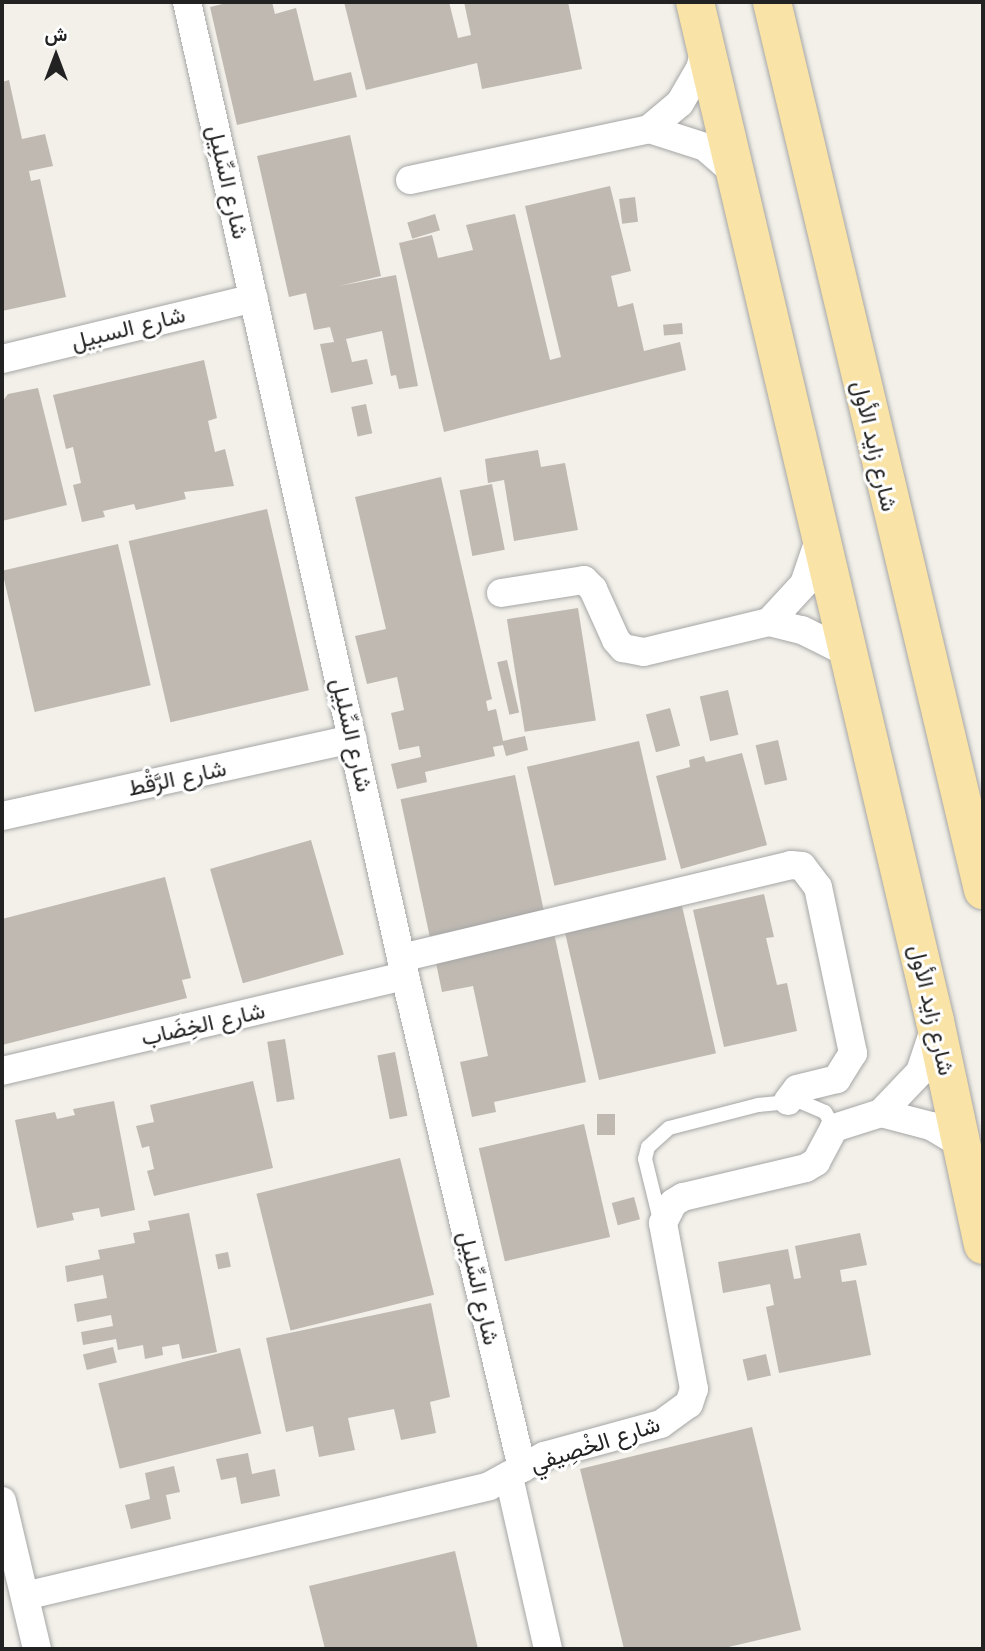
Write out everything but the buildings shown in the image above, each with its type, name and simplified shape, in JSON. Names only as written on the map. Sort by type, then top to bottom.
[{"type":"main road","name":"شارع زايد الأول","points":[[695,2],[935,1021],[983,1245]]},
{"type":"main road","name":"شارع زايد الأول","points":[[772,2],[983,890]]},
{"type":"street","name":"شارع السِّلِيل","points":[[187,2],[515,1472],[548,1649]]},
{"type":"street","points":[[649,128],[685,95],[705,49]]},
{"type":"street","points":[[410,180],[649,128],[696,143],[736,173]]},
{"type":"street","name":"شارع السبيل","points":[[2,359],[254,298]]},
{"type":"street","points":[[769,622],[804,584],[820,536]]},
{"type":"street","points":[[501,593],[576,580],[589,582],[615,640],[632,652],[769,622],[802,630],[848,653]]},
{"type":"street","name":"شارع الرَّقْط","points":[[2,817],[353,739]]},
{"type":"street","name":"شارع الخِضَاب","points":[[2,1071],[791,865],[802,866],[818,887],[853,1053],[837,1079],[797,1088],[789,1101]]},
{"type":"street","points":[[834,1128],[881,1113],[920,1072],[934,1038],[935,1021]]},
{"type":"street","points":[[881,1113],[915,1120],[961,1144]]},
{"type":"street","name":"شارع الخْصِيفي","points":[[24,1596],[489,1486],[544,1456],[661,1424],[689,1404],[693,1365],[665,1237],[666,1210],[682,1197],[806,1168],[816,1162],[834,1128]]},
{"type":"street","points":[[2,1501],[37,1649]]},
{"type":"lane","points":[[665,1237],[646,1174],[648,1147],[657,1136],[682,1124],[789,1101],[817,1106],[834,1128]]}]
